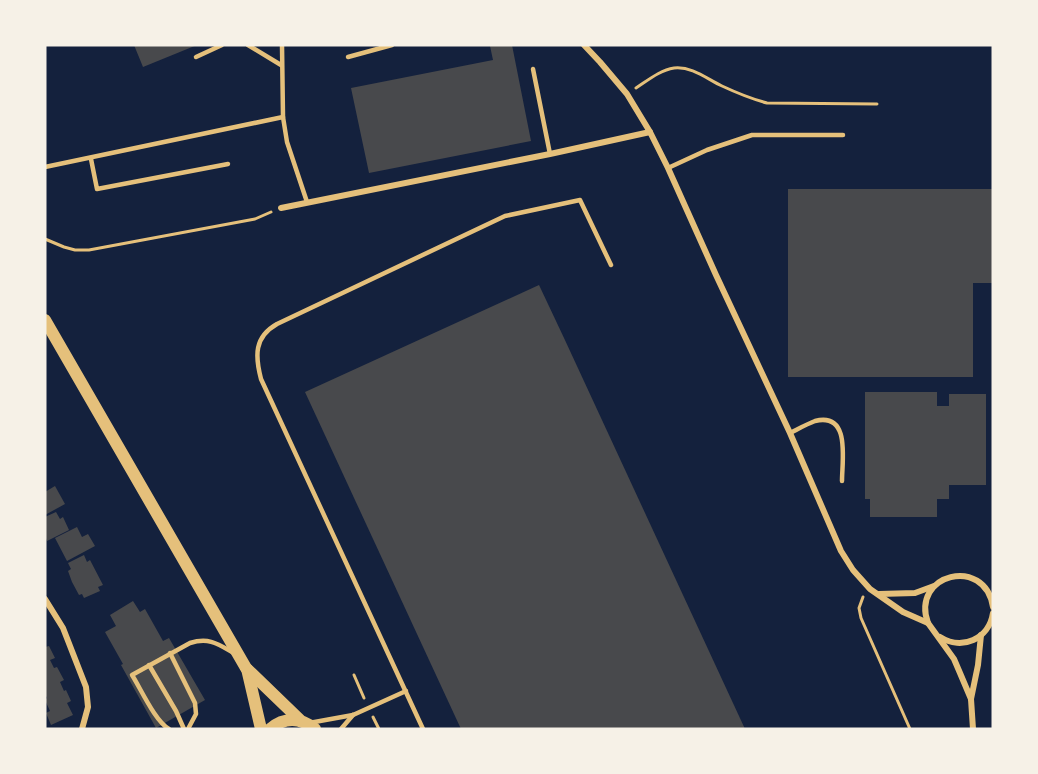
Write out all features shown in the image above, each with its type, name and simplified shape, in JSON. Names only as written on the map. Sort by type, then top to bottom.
[{"type":"main road","points":[[45,320],[246,668],[261,729]]},
{"type":"main road","points":[[246,668],[307,724]]},
{"type":"main road","points":[[270,729],[276,724],[291,719],[307,724]]},
{"type":"street","points":[[584,45],[627,94],[650,132],[790,433],[841,551],[853,570],[870,589],[903,612],[928,623]]},
{"type":"street","points":[[281,208],[650,132]]},
{"type":"street","points":[[879,594],[915,593],[947,578],[963,575],[978,581],[988,591],[993,606]]},
{"type":"street","points":[[934,586],[925,604],[926,617],[934,633],[939,637],[951,642],[964,643],[976,639],[990,624],[993,612]]},
{"type":"street","points":[[45,599],[63,628],[86,687],[88,707],[82,729]]},
{"type":"street","points":[[973,729],[971,699],[981,635]]},
{"type":"street","points":[[939,637],[955,661],[971,699]]},
{"type":"lane","points":[[196,57],[222,45]]},
{"type":"lane","points":[[248,45],[281,65]]},
{"type":"lane","points":[[282,45],[283,117],[287,142],[307,202]]},
{"type":"lane","points":[[348,57],[392,45]]},
{"type":"lane","points":[[533,69],[550,154]]},
{"type":"lane","points":[[45,167],[283,117]]},
{"type":"lane","points":[[668,168],[707,150],[752,135],[843,135]]},
{"type":"lane","points":[[91,159],[97,189],[228,164]]},
{"type":"lane","points":[[423,729],[261,379],[257,356],[259,344],[265,334],[277,324],[505,216],[580,200],[611,265]]},
{"type":"lane","points":[[790,433],[822,420],[831,420],[838,426],[842,438],[842,481]]},
{"type":"lane","points":[[169,729],[158,718],[132,675],[196,641],[208,640],[239,656]]},
{"type":"lane","points":[[149,665],[186,729],[196,714],[195,703],[170,653]]},
{"type":"lane","points":[[307,724],[353,715],[406,691]]},
{"type":"lane","points":[[341,729],[353,715]]},
{"type":"path","points":[[627,94],[655,75],[671,68],[681,68],[767,103],[877,104]]},
{"type":"path","points":[[45,239],[75,250],[105,248],[255,219],[281,208]]},
{"type":"path","points":[[870,589],[862,598],[861,618],[910,729]]},
{"type":"building","points":[[134,45],[197,45],[143,67]]},
{"type":"building","points":[[512,45],[531,141],[369,173],[351,88],[493,60],[490,46]]},
{"type":"building","points":[[788,189],[993,189],[993,283],[973,283],[973,377],[788,377]]},
{"type":"building","points":[[539,285],[745,729],[461,729],[305,392]]},
{"type":"building","points":[[865,392],[937,392],[937,406],[949,406],[949,394],[986,394],[986,485],[949,485],[949,499],[937,499],[937,517],[870,517],[870,499],[865,499]]},
{"type":"building","points":[[55,486],[65,504],[45,515],[45,492]]},
{"type":"building","points":[[56,512],[60,519],[63,517],[69,530],[47,541],[45,517]]},
{"type":"building","points":[[77,527],[82,537],[88,534],[95,546],[67,561],[55,538]]},
{"type":"building","points":[[84,555],[87,562],[90,560],[103,585],[98,587],[100,591],[84,598],[82,594],[79,595],[72,582],[68,563]]},
{"type":"building","points":[[133,601],[140,612],[145,609],[163,641],[169,638],[205,700],[156,728],[105,632],[116,626],[110,615]]},
{"type":"building","points":[[49,646],[55,658],[50,660],[64,680],[60,682],[71,701],[67,703],[73,715],[51,725],[46,713],[50,711],[45,700],[47,698],[45,694],[45,647]]}]
